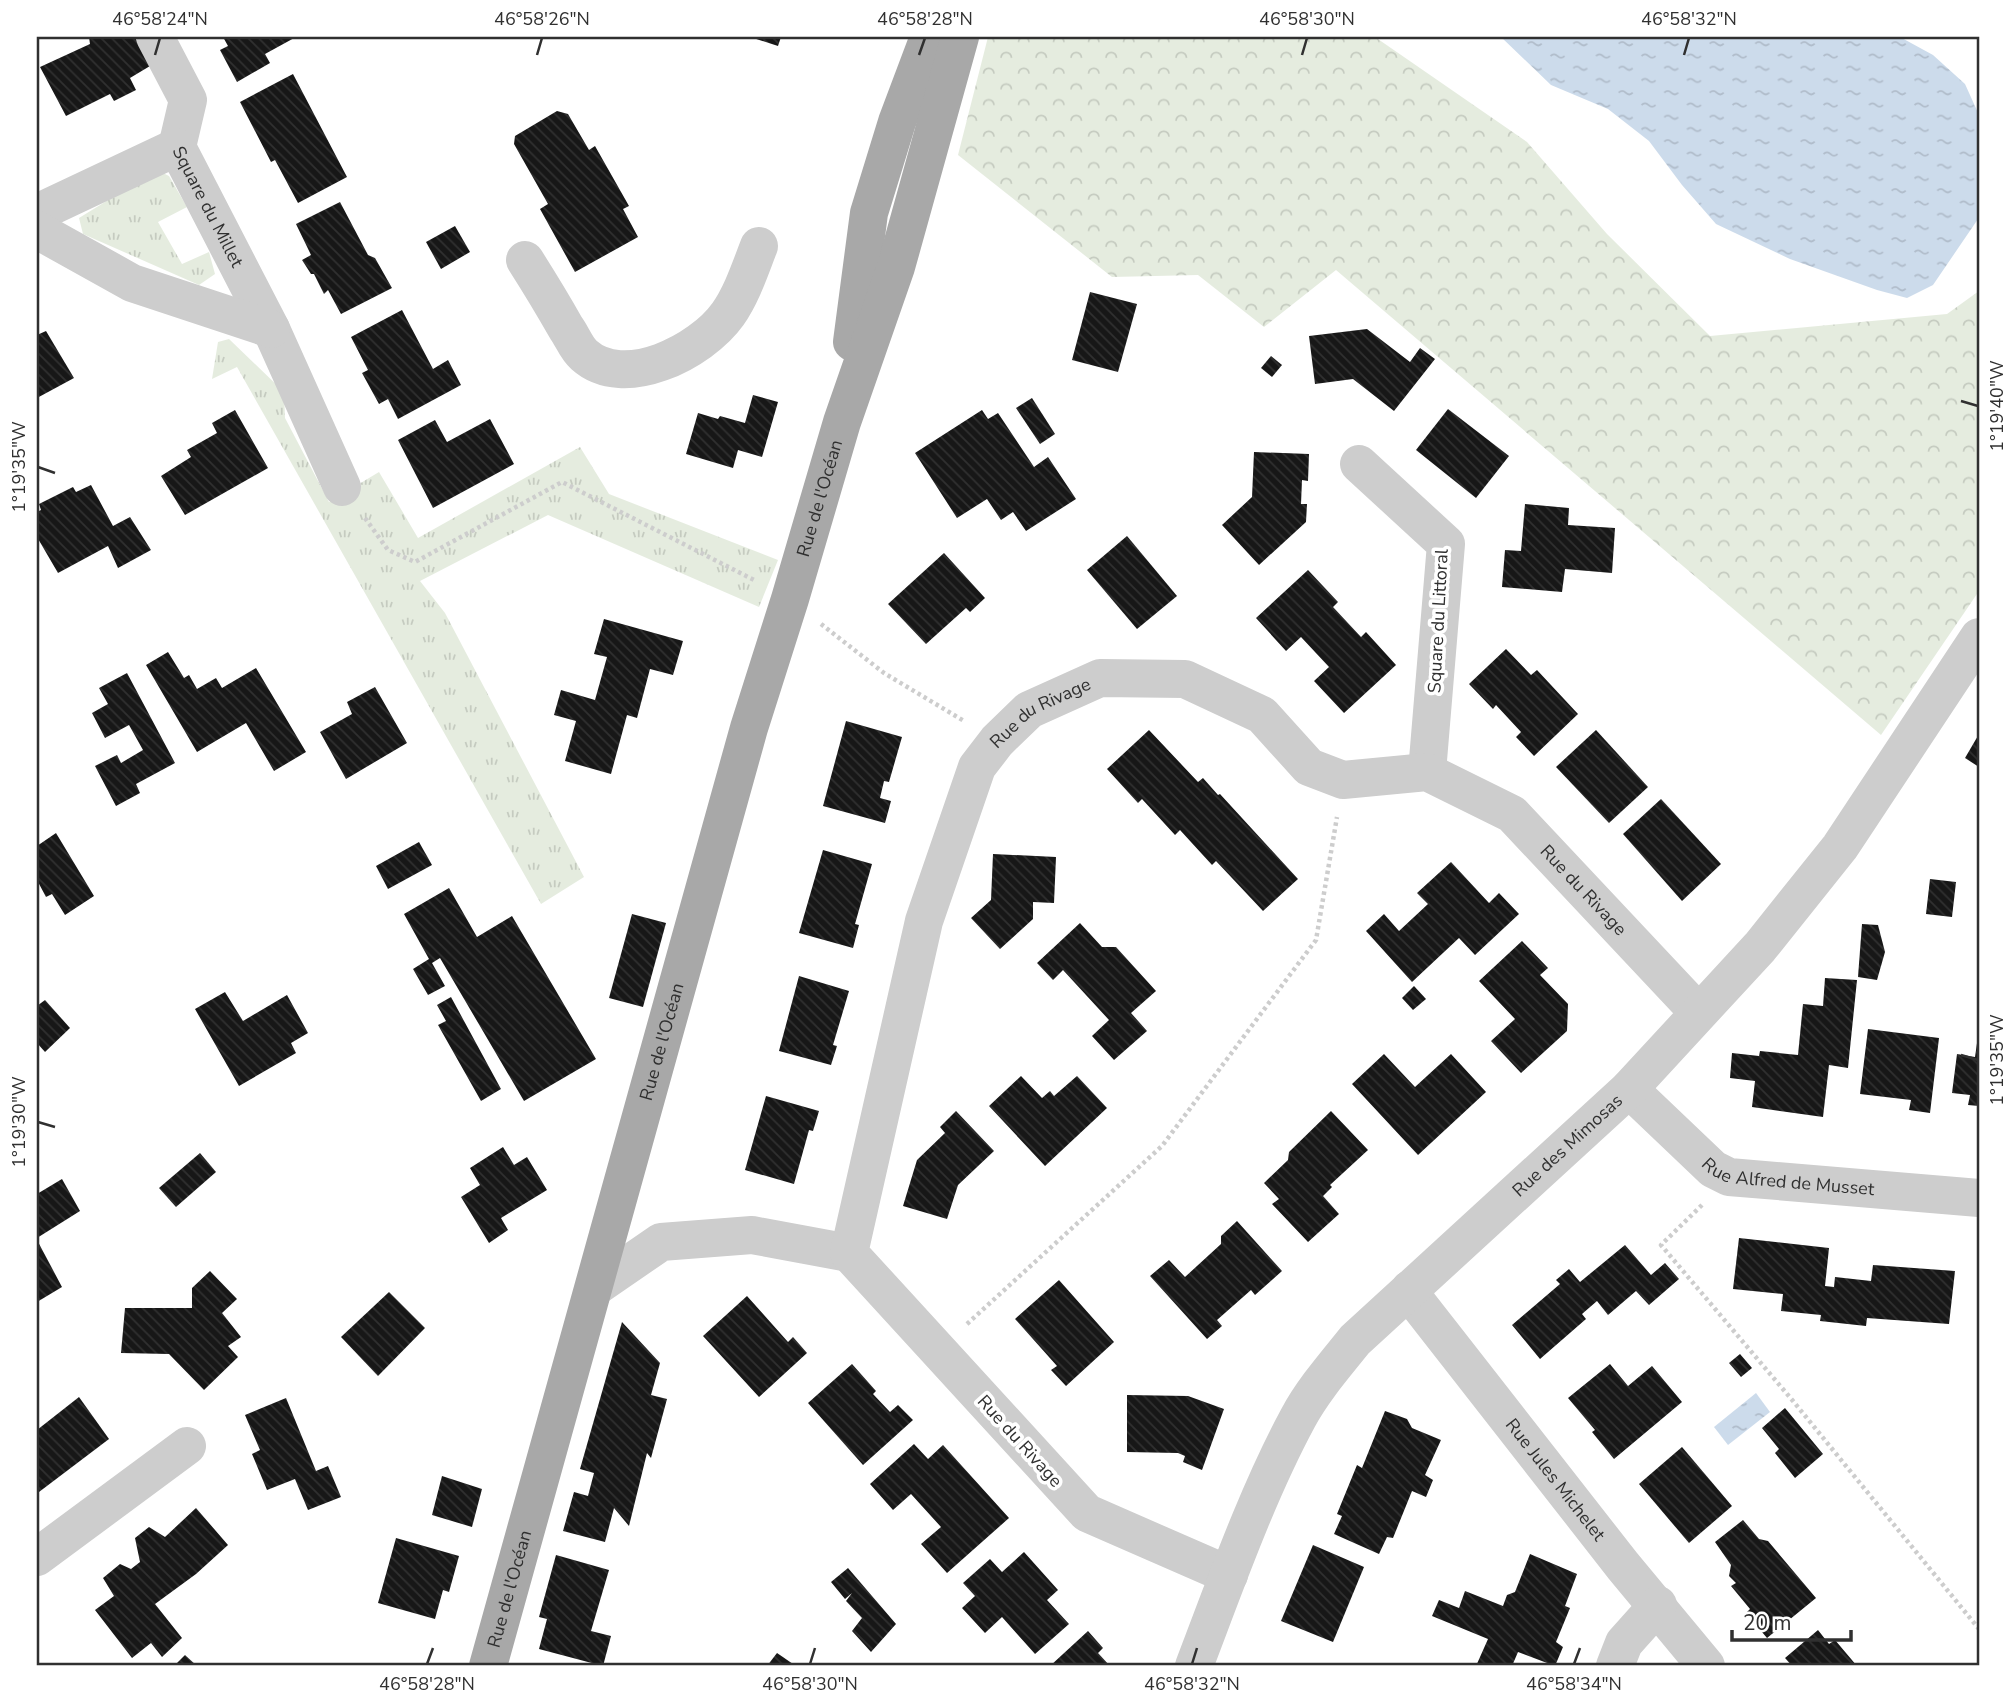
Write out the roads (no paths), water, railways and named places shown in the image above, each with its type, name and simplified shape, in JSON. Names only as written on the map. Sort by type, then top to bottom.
[{"type":"main road","name":"Rue de l'Océan","points":[[842,422],[870,213],[897,122],[929,37]]},
{"type":"main road","name":"Rue de l'Océan","points":[[488,1666],[749,728],[842,422],[896,268],[960,37]]},
{"type":"street","points":[[155,37],[188,100],[177,147]]},
{"type":"street","name":"Square du Millet","points":[[37,213],[177,147],[271,329],[342,487]]},
{"type":"street","points":[[37,230],[132,283],[271,329]]},
{"type":"street","points":[[525,260],[582,354],[601,366],[631,368],[649,366],[674,357],[695,346],[712,332],[727,316],[735,302],[759,246]]},
{"type":"street","name":"Square du Littoral","points":[[1359,464],[1446,544],[1427,772]]},
{"type":"street","name":"Rue des Mimosas","points":[[1194,1666],[1229,1575],[1298,1417],[1322,1382],[1355,1340],[1629,1089],[1760,947],[1840,846],[1979,637]]},
{"type":"street","name":"Rue du Rivage","points":[[1229,1575],[1087,1513],[849,1254],[924,921],[977,767],[997,741],[1030,710],[1100,678],[1185,679],[1262,715],[1309,767],[1343,780],[1427,772],[1512,814],[1698,1012]]},
{"type":"street","name":"Rue Alfred de Musset","points":[[1629,1089],[1713,1170],[1730,1177],[1979,1198]]},
{"type":"street","points":[[594,1288],[662,1242],[752,1235],[849,1254]]},
{"type":"street","name":"Rue Jules Michelet","points":[[1410,1289],[1419,1305],[1623,1566],[1706,1666]]},
{"type":"street","points":[[37,1557],[187,1446]]},
{"type":"street","points":[[1615,1666],[1624,1643],[1658,1605]]},
{"type":"water","points":[[1501,37],[1900,37],[1933,55],[1965,84],[1979,115],[1978,219],[1933,285],[1907,298],[1790,259],[1716,224],[1649,141],[1608,109],[1551,85]]},
{"type":"water","points":[[1756,1393],[1770,1412],[1728,1445],[1714,1427]]}]
